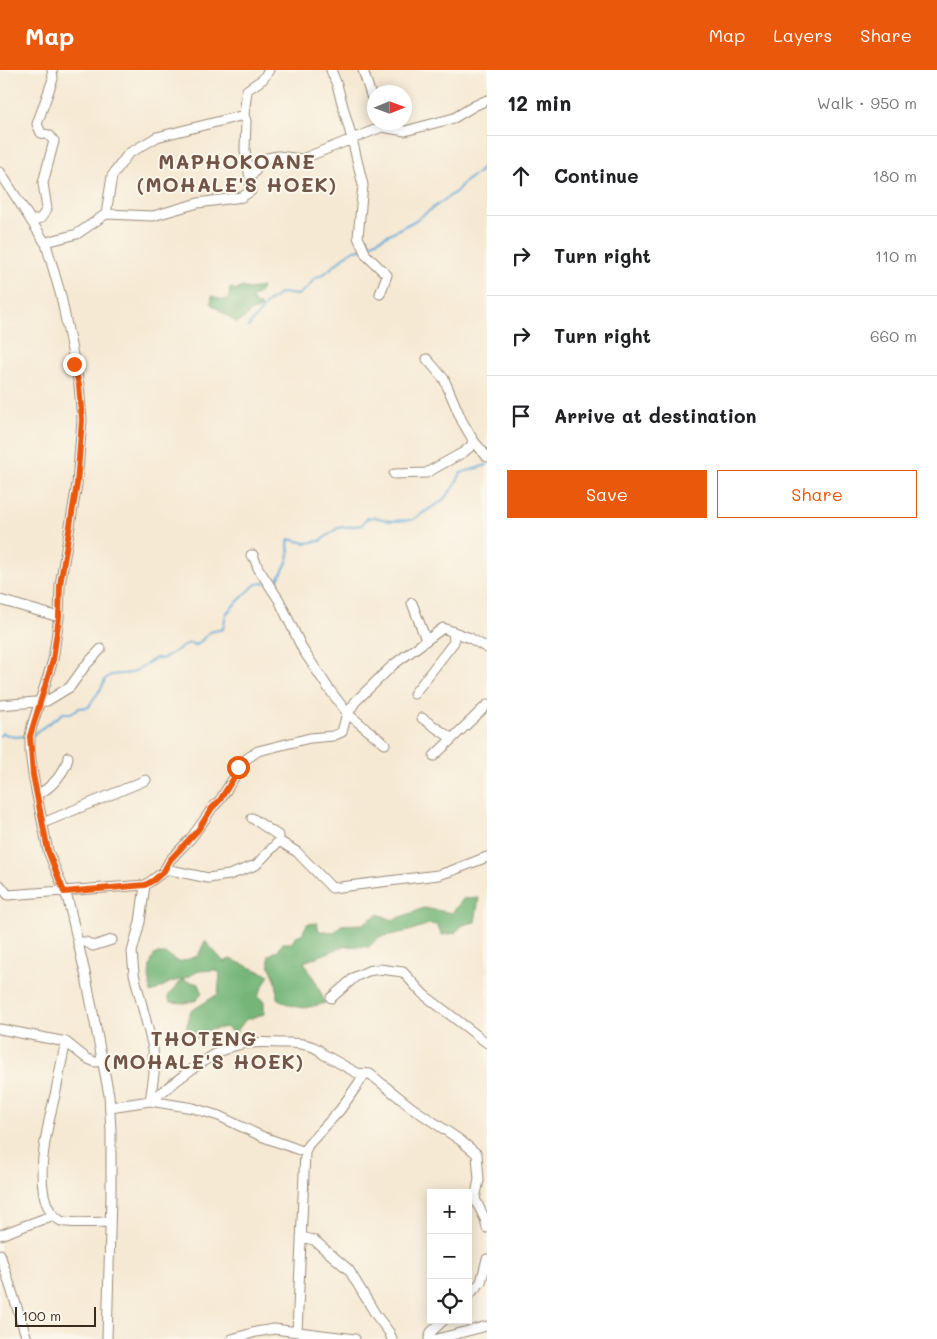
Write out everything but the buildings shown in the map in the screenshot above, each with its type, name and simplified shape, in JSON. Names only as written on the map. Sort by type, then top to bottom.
[{"type":"street","points":[[32,221],[41,218],[47,209],[43,183],[54,141],[50,135],[41,133],[37,124],[52,79],[52,70]]},
{"type":"street","points":[[46,244],[56,239],[77,234],[106,214],[153,216],[198,203],[242,197],[251,191],[245,150],[246,121],[244,115],[247,90],[262,79],[268,70]]},
{"type":"street","points":[[331,70],[352,138],[363,185],[358,237],[366,255],[387,275],[380,294]]},
{"type":"street","points":[[363,70],[368,85]]},
{"type":"street","points":[[412,129],[454,118],[487,100]]},
{"type":"street","points":[[106,214],[112,176],[128,154],[157,137],[244,115]]},
{"type":"street","points":[[250,178],[266,158],[278,156],[302,159],[369,130]]},
{"type":"street","points":[[0,172],[46,244],[61,296],[79,385],[82,420],[77,484],[62,576],[53,660],[30,736],[33,775],[48,851],[64,892],[78,942],[93,1008],[110,1107],[107,1339]]},
{"type":"street","points":[[426,359],[444,379],[462,421],[473,440],[487,457]]},
{"type":"street","points":[[394,474],[426,473],[464,452],[471,446],[473,440]]},
{"type":"street","points":[[251,554],[279,600],[312,665],[348,714],[385,744]]},
{"type":"street","points":[[0,600],[59,617]]},
{"type":"street","points":[[412,603],[426,640]]},
{"type":"street","points":[[0,885],[8,895],[145,885],[164,871],[170,860],[195,834],[212,808],[220,800],[242,762],[258,751],[310,738],[333,736],[342,732],[346,717],[355,702],[393,665],[443,628],[470,638],[487,648]]},
{"type":"street","points":[[414,694],[454,642],[453,633]]},
{"type":"street","points":[[0,705],[47,701],[70,688],[85,666],[101,649]]},
{"type":"street","points":[[434,756],[487,705]]},
{"type":"street","points":[[422,718],[451,738]]},
{"type":"street","points":[[37,794],[50,787],[68,765],[68,757]]},
{"type":"street","points":[[43,823],[146,780]]},
{"type":"street","points":[[252,818],[279,836],[279,841]]},
{"type":"street","points":[[164,871],[181,872],[208,878],[229,875],[256,865],[279,841]]},
{"type":"street","points":[[279,841],[297,852],[332,888],[438,874],[451,871],[487,856]]},
{"type":"street","points":[[145,885],[140,922],[132,952],[134,974],[152,1048],[154,1074],[150,1101]]},
{"type":"street","points":[[78,942],[86,942],[93,946],[112,940]]},
{"type":"street","points":[[330,998],[354,977],[368,971],[379,969],[403,972],[423,994],[485,1039]]},
{"type":"street","points":[[0,1029],[66,1042],[86,1058],[95,1062],[102,1061]]},
{"type":"street","points":[[66,1042],[44,1145],[42,1181],[45,1199],[54,1215],[62,1222],[110,1222]]},
{"type":"street","points":[[150,1101],[219,1052],[241,1044],[300,1043],[321,1051],[323,1054],[357,1073],[370,1074],[411,1107],[460,1140],[477,1154],[479,1180],[475,1199],[485,1219],[487,1228]]},
{"type":"street","points":[[301,1335],[301,1237],[305,1152],[308,1145],[340,1110],[365,1074]]},
{"type":"street","points":[[110,1107],[150,1101],[193,1108],[219,1116],[261,1136],[305,1152]]},
{"type":"street","points":[[0,1236],[54,1215]]},
{"type":"street","points":[[301,1237],[314,1240],[349,1270],[392,1339]]},
{"type":"street","points":[[0,1254],[27,1339]]},
{"type":"street","points":[[472,1292],[481,1282],[487,1259]]},
{"type":"street","points":[[429,1339],[431,1332],[440,1324]]},
{"type":"street","points":[[437,1339],[487,1326]]},
{"type":"street","points":[[232,1339],[274,1329],[301,1335],[355,1339]]},
{"type":"green space","points":[[242,287],[249,289],[262,287],[260,292],[250,300],[254,301],[254,304],[260,305],[261,308],[247,313],[248,315],[237,323],[211,304],[212,296],[225,300],[229,298],[230,288],[237,290]]},
{"type":"green space","points":[[479,898],[475,922],[463,925],[455,933],[442,935],[437,925],[429,924],[409,931],[379,937],[369,947],[345,946],[304,962],[316,982],[325,1003],[300,1007],[290,1005],[277,998],[276,984],[270,966],[269,955],[277,951],[283,943],[292,943],[296,936],[302,934],[307,924],[317,923],[319,931],[334,932],[341,925],[363,924],[378,914],[393,920],[424,908],[452,913],[463,899]]},
{"type":"green space","points":[[205,941],[224,962],[230,959],[269,975],[258,996],[264,1001],[264,1014],[245,1020],[235,1034],[226,1027],[204,1031],[195,1039],[186,1029],[191,1011],[218,994],[220,974],[216,970],[199,971],[184,979],[171,982],[151,993],[150,968],[155,954],[165,954],[179,962],[198,956]]},
{"type":"green space","points":[[182,980],[199,984],[202,992],[197,1000],[185,1003],[170,1002],[168,996]]},
{"type":"waterway","points":[[365,247],[416,220],[457,191],[463,183],[479,172],[483,166],[485,155],[484,141],[487,131]]},
{"type":"waterway","points":[[248,327],[268,302],[281,293],[298,295],[315,278],[324,274],[354,250],[361,249]]},
{"type":"waterway","points":[[272,582],[277,581],[284,569],[289,555],[289,539],[306,543],[320,541],[338,528],[362,525],[367,518],[374,517],[390,521],[412,520],[442,501],[454,487],[461,473],[487,465]]},
{"type":"waterway","points":[[33,735],[63,713],[71,713],[79,708],[89,707],[105,679],[111,675],[132,673],[156,658],[162,659],[189,643],[197,645],[210,632],[223,629],[226,614],[232,607],[256,584],[265,583]]},
{"type":"waterway","points":[[0,736],[2,733],[14,737],[26,736]]},
{"type":"district","name":"MAPHOKOANE (MOHALE'S HOEK)","points":[[237,174]]},
{"type":"district","name":"THOTENG (MOHALE'S HOEK)","points":[[204,1050]]},
{"type":"route","points":[[74,364],[79,385],[82,420],[77,484],[60,585],[59,617],[53,660],[50,676],[30,736],[33,775],[48,851],[64,892],[145,885],[154,880],[164,871],[170,860],[198,830],[212,808],[220,800],[235,776],[238,767]]}]
